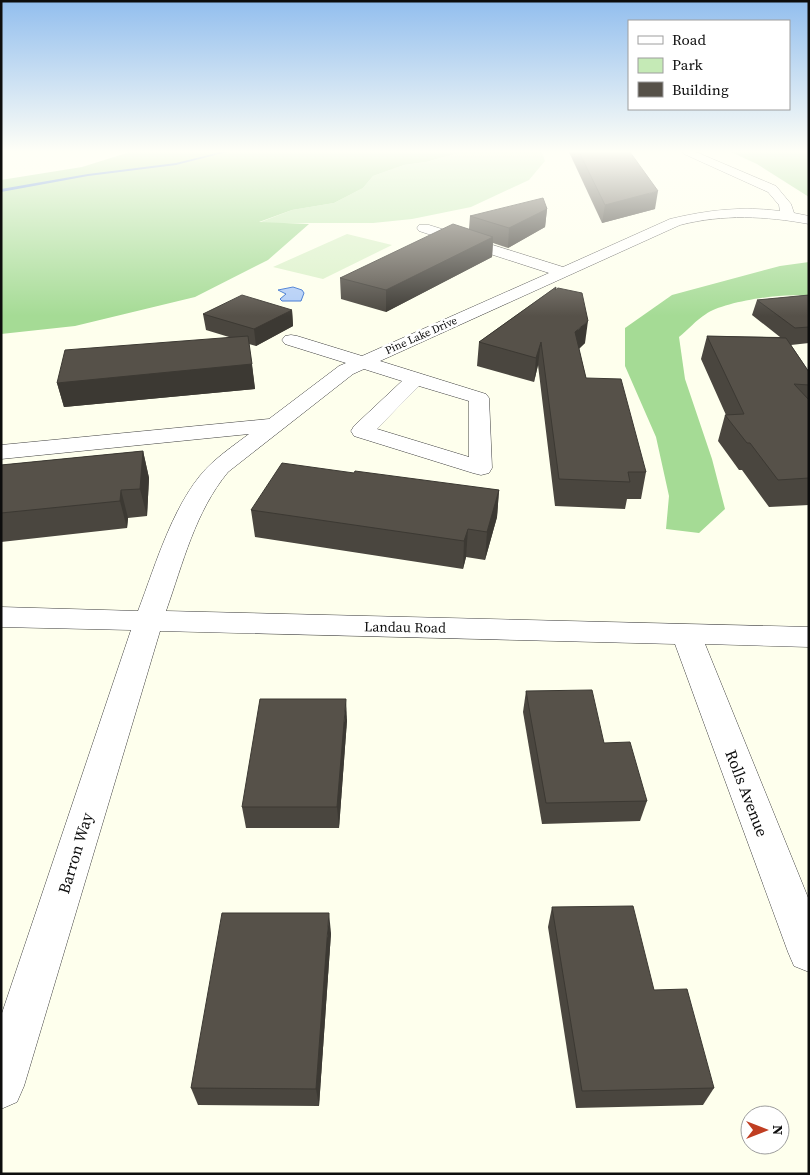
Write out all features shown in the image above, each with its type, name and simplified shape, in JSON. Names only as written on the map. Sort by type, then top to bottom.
[{"type":"street","points":[[786,207],[788,216]]},
{"type":"street","name":"Pine Lake Drive","points":[[148,621],[185,520],[205,485],[220,467],[346,370],[688,218],[737,213],[788,216],[809,220]]},
{"type":"street","points":[[424,228],[563,272]]},
{"type":"street","points":[[291,340],[479,398],[481,468],[362,431],[415,379]]},
{"type":"street","points":[[1,452],[275,425]]},
{"type":"street","name":"Landau Road","points":[[1,616],[809,637]]},
{"type":"street","name":"Barron Way","points":[[1,1086],[148,621]]},
{"type":"street","name":"Rolls Avenue","points":[[686,634],[809,952]]},
{"type":"green space","points":[[1,207],[311,207],[292,210],[259,222],[309,224],[268,260],[195,297],[75,326],[1,334]]},
{"type":"green space","points":[[311,207],[471,207],[412,219],[373,223],[258,223],[292,210]]},
{"type":"green space","points":[[347,234],[392,245],[323,279],[273,267]]},
{"type":"green space","points":[[809,262],[809,297],[787,295],[726,305],[702,316],[679,337],[685,379],[712,459],[725,509],[699,533],[666,529],[669,496],[656,437],[625,366],[625,328],[672,295],[780,266]]},
{"type":"water","points":[[293,287],[302,290],[304,293],[301,301],[282,301],[280,299],[286,294],[278,290]]},
{"type":"building","points":[[507,207],[546,207],[547,209],[509,228],[470,216]]},
{"type":"building","points":[[453,224],[493,237],[386,290],[340,278]]},
{"type":"building","points":[[556,287],[555,290],[558,288],[582,293],[588,321],[575,332],[586,378],[621,379],[646,472],[628,472],[630,482],[559,479],[541,342],[536,358],[479,342]]},
{"type":"building","points":[[242,295],[292,310],[254,329],[203,314]]},
{"type":"building","points":[[809,295],[809,327],[795,328],[757,300]]},
{"type":"building","points":[[248,336],[252,364],[57,383],[65,350]]},
{"type":"building","points":[[707,336],[786,338],[809,372],[809,385],[794,384],[809,400],[809,478],[778,480],[750,443],[747,443],[725,415],[744,414]]},
{"type":"building","points":[[143,451],[140,489],[121,490],[120,501],[1,513],[1,465]]},
{"type":"building","points":[[282,463],[499,490],[487,532],[468,529],[464,541],[251,510]]},
{"type":"building","points":[[592,690],[604,743],[630,742],[647,801],[546,803],[526,691]]},
{"type":"building","points":[[260,699],[346,699],[337,807],[242,807]]},
{"type":"building","points":[[633,906],[654,990],[687,989],[714,1088],[582,1091],[552,907]]},
{"type":"building","points":[[222,913],[329,913],[316,1089],[191,1088]]}]
